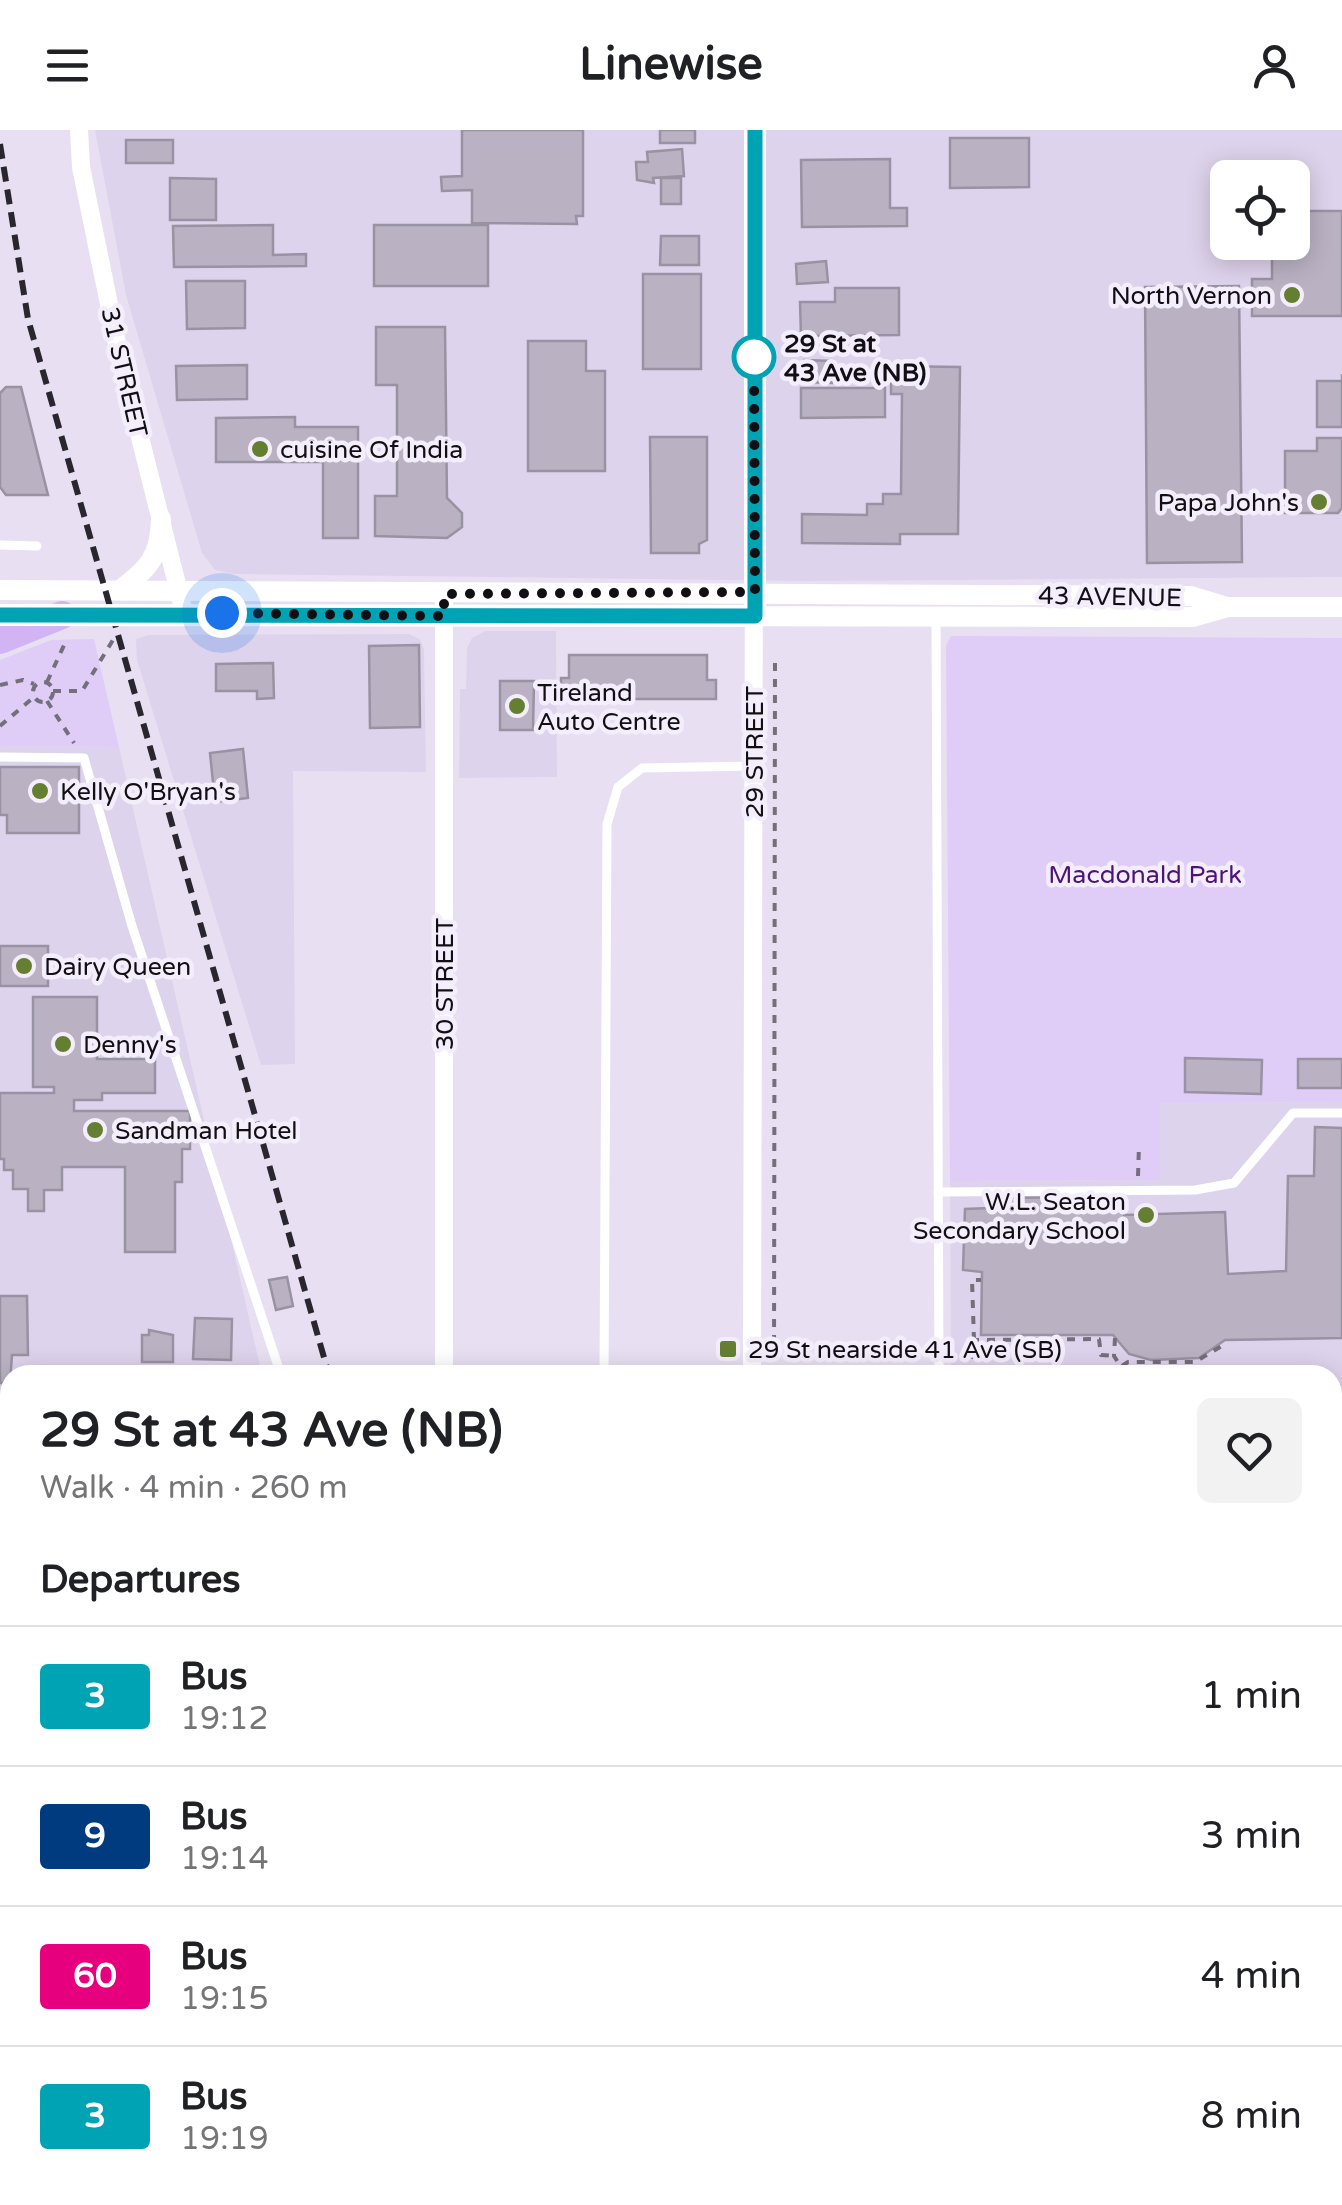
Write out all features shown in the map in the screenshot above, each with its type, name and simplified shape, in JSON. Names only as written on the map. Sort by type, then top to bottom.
[{"type":"highway","points":[[0,640],[65,625]]},
{"type":"street","name":"31 STREET","points":[[80,130],[82,167],[120,358],[183,602]]},
{"type":"street","name":"29 STREET","points":[[752,1365],[754,130]]},
{"type":"street","points":[[120,590],[152,565],[160,550],[161,520]]},
{"type":"street","name":"43 AVENUE","points":[[0,590],[120,590],[183,602],[444,616],[1193,618],[1228,607]]},
{"type":"street","name":"43 AVENUE","points":[[0,615],[65,625],[183,602],[444,594],[1190,596],[1228,607]]},
{"type":"street","name":"30 STREET","points":[[444,594],[444,1365]]},
{"type":"street","points":[[1228,607],[1342,607]]},
{"type":"street","points":[[473,2205],[497,2205]]},
{"type":"lane","points":[[0,546],[37,546]]},
{"type":"lane","points":[[936,615],[939,1365]]},
{"type":"lane","points":[[0,757],[84,758],[132,926],[278,1365]]},
{"type":"lane","points":[[604,1365],[606,824],[618,787],[642,768],[754,766]]},
{"type":"lane","points":[[938,1192],[1195,1190],[1234,1183],[1293,1114],[1342,1113]]},
{"type":"path","points":[[47,682],[65,625]]},
{"type":"path","points":[[53,691],[82,690],[116,634]]},
{"type":"path","points":[[774,1365],[775,645]]},
{"type":"path","points":[[0,685],[23,680],[47,682]]},
{"type":"path","points":[[47,682],[53,691]]},
{"type":"path","points":[[0,726],[34,697],[35,684]]},
{"type":"path","points":[[47,701],[53,691]]},
{"type":"path","points":[[34,697],[47,701],[84,758]]},
{"type":"path","points":[[1138,1191],[1139,1144]]},
{"type":"path","points":[[974,1365],[972,1280],[982,1280]]},
{"type":"path","points":[[1115,1338],[1114,1356],[1121,1365]]},
{"type":"path","points":[[974,1340],[1099,1339],[1100,1355],[1114,1356]]},
{"type":"path","points":[[1140,1365],[1195,1362],[1225,1344]]},
{"type":"shaded area","points":[[95,130],[1342,130],[1342,577],[810,581],[234,574],[215,570],[202,553],[126,295]]},
{"type":"shaded area","points":[[485,631],[556,631],[557,777],[459,778],[460,689],[466,689],[467,648],[472,638]]},
{"type":"shaded area","points":[[409,634],[420,639],[424,649],[426,772],[293,771],[295,1064],[261,1065],[137,660],[136,639],[149,635]]},
{"type":"shaded area","points":[[0,746],[119,747],[260,1365],[0,1365]]},
{"type":"shaded area","name":"W.L. Seaton Secondary School","points":[[1342,1102],[1342,1365],[951,1365],[950,1181],[1159,1180],[1159,1103]]},
{"type":"green space","name":"Macdonald Park","points":[[951,636],[1342,638],[1342,1102],[1160,1103],[1160,1180],[950,1181],[946,646]]},
{"type":"green space","points":[[94,639],[119,747],[0,746],[0,660],[51,640]]},
{"type":"building","points":[[462,130],[583,130],[583,216],[576,216],[577,224],[472,223],[472,190],[442,191],[441,177],[462,176]]},
{"type":"building","points":[[660,130],[695,130],[695,143],[660,143]]},
{"type":"building","points":[[950,138],[1029,138],[1029,187],[950,188]]},
{"type":"building","points":[[126,140],[173,140],[173,163],[126,163]]},
{"type":"building","points":[[682,149],[684,176],[653,178],[654,183],[637,180],[636,162],[648,162],[647,152]]},
{"type":"building","points":[[890,159],[890,208],[907,208],[907,226],[802,227],[801,160]]},
{"type":"building","points":[[170,178],[216,179],[216,220],[170,220]]},
{"type":"building","points":[[661,178],[681,178],[681,204],[661,204]]},
{"type":"building","points":[[1310,211],[1342,211],[1342,316],[1252,316],[1252,279],[1272,279],[1272,260],[1310,260]]},
{"type":"building","points":[[273,225],[273,255],[306,254],[306,266],[174,267],[173,226]]},
{"type":"building","points":[[374,225],[488,225],[488,286],[374,286]]},
{"type":"building","points":[[661,236],[699,236],[699,265],[660,265]]},
{"type":"building","points":[[826,261],[828,282],[797,284],[796,264]]},
{"type":"building","points":[[643,274],[701,274],[701,369],[643,369]]},
{"type":"building","points":[[186,281],[245,281],[245,328],[187,329]]},
{"type":"building","points":[[1239,286],[1242,562],[1147,563],[1145,287]]},
{"type":"building","points":[[835,288],[899,288],[899,335],[801,336],[800,302],[835,302]]},
{"type":"building","points":[[376,327],[445,327],[447,498],[462,513],[462,527],[447,538],[375,536],[375,496],[397,496],[397,385],[376,385]]},
{"type":"building","points":[[528,341],[586,341],[586,371],[605,371],[605,471],[528,471]]},
{"type":"building","points":[[804,360],[833,361],[832,383],[803,382]]},
{"type":"building","points":[[247,365],[247,399],[177,400],[176,366]]},
{"type":"building","points":[[891,366],[960,367],[958,534],[900,534],[900,544],[802,543],[802,514],[867,515],[867,504],[883,504],[883,494],[901,494],[902,394],[891,394]]},
{"type":"building","points":[[1317,381],[1342,381],[1342,427],[1317,427]]},
{"type":"building","points":[[6,387],[21,387],[48,495],[6,495],[0,487],[0,393]]},
{"type":"building","points":[[801,388],[885,388],[885,417],[801,418]]},
{"type":"building","points":[[295,417],[295,427],[358,427],[358,538],[323,538],[323,462],[216,462],[216,418]]},
{"type":"building","points":[[650,437],[707,437],[707,540],[699,544],[699,553],[651,553]]},
{"type":"building","points":[[1317,438],[1342,438],[1342,508],[1338,513],[1285,513],[1285,451],[1317,451]]},
{"type":"building","points":[[419,645],[420,727],[370,728],[369,646]]},
{"type":"building","points":[[569,655],[707,655],[707,680],[716,680],[716,699],[561,699],[561,678],[569,678]]},
{"type":"building","points":[[273,663],[274,698],[257,699],[257,691],[216,691],[216,664]]},
{"type":"building","name":"Tireland Auto Centre","points":[[500,681],[534,681],[533,730],[500,730]]},
{"type":"building","points":[[243,749],[248,798],[215,802],[210,753]]},
{"type":"building","name":"Kelly O'Bryan's","points":[[0,767],[79,767],[79,833],[7,833],[7,815],[0,815]]},
{"type":"building","name":"Dairy Queen","points":[[0,946],[48,946],[48,986],[0,986]]},
{"type":"building","name":"Sandman Hotel","points":[[33,997],[97,997],[97,1059],[155,1059],[155,1093],[102,1093],[102,1100],[74,1100],[74,1111],[190,1111],[190,1149],[182,1149],[182,1182],[175,1182],[175,1252],[125,1252],[125,1167],[62,1167],[62,1190],[44,1190],[44,1211],[28,1211],[28,1189],[13,1189],[13,1170],[4,1170],[4,1159],[0,1159],[0,1093],[54,1093],[54,1087],[33,1087]]},
{"type":"building","points":[[1185,1058],[1262,1060],[1261,1094],[1185,1092]]},
{"type":"building","points":[[1298,1059],[1342,1059],[1342,1088],[1298,1088]]},
{"type":"building","points":[[1315,1127],[1342,1128],[1342,1338],[1225,1340],[1199,1358],[1151,1360],[1129,1354],[1113,1335],[981,1335],[982,1272],[963,1270],[965,1209],[990,1208],[990,1198],[1124,1197],[1124,1215],[1225,1212],[1228,1274],[1286,1271],[1288,1176],[1314,1176]]},
{"type":"building","points":[[287,1277],[293,1306],[276,1310],[269,1280]]},
{"type":"building","points":[[0,1296],[27,1296],[28,1355],[12,1355],[11,1365],[0,1365]]},
{"type":"building","points":[[195,1318],[232,1319],[231,1360],[193,1359]]},
{"type":"building","points":[[149,1330],[173,1335],[173,1362],[142,1362],[142,1335],[149,1335]]},
{"type":"railway","points":[[0,144],[28,319],[326,1365]]},
{"type":"bus line","name":"3","points":[[0,615],[184,612],[755,616],[755,130]]},
{"type":"place","name":"North Vernon","points":[[1292,295]]},
{"type":"place","name":"29 St at 43 Ave (NB)","points":[[754,357]]},
{"type":"place","name":"cuisine Of India","points":[[260,449]]},
{"type":"place","name":"Papa John's","points":[[1319,502]]},
{"type":"place","name":"Tireland Auto Centre","points":[[517,706]]},
{"type":"place","name":"Kelly O'Bryan's","points":[[40,791]]},
{"type":"place","name":"Dairy Queen","points":[[24,966]]},
{"type":"place","name":"Denny's","points":[[63,1044]]},
{"type":"place","name":"Sandman Hotel","points":[[95,1130]]},
{"type":"place","name":"W.L. Seaton Secondary School","points":[[1146,1215]]},
{"type":"place","name":"29 St nearside 41 Ave (SB)","points":[[728,1349]]},
{"type":"route","points":[[222,613],[444,616],[444,594],[755,592],[754,350],[754,357]]}]
